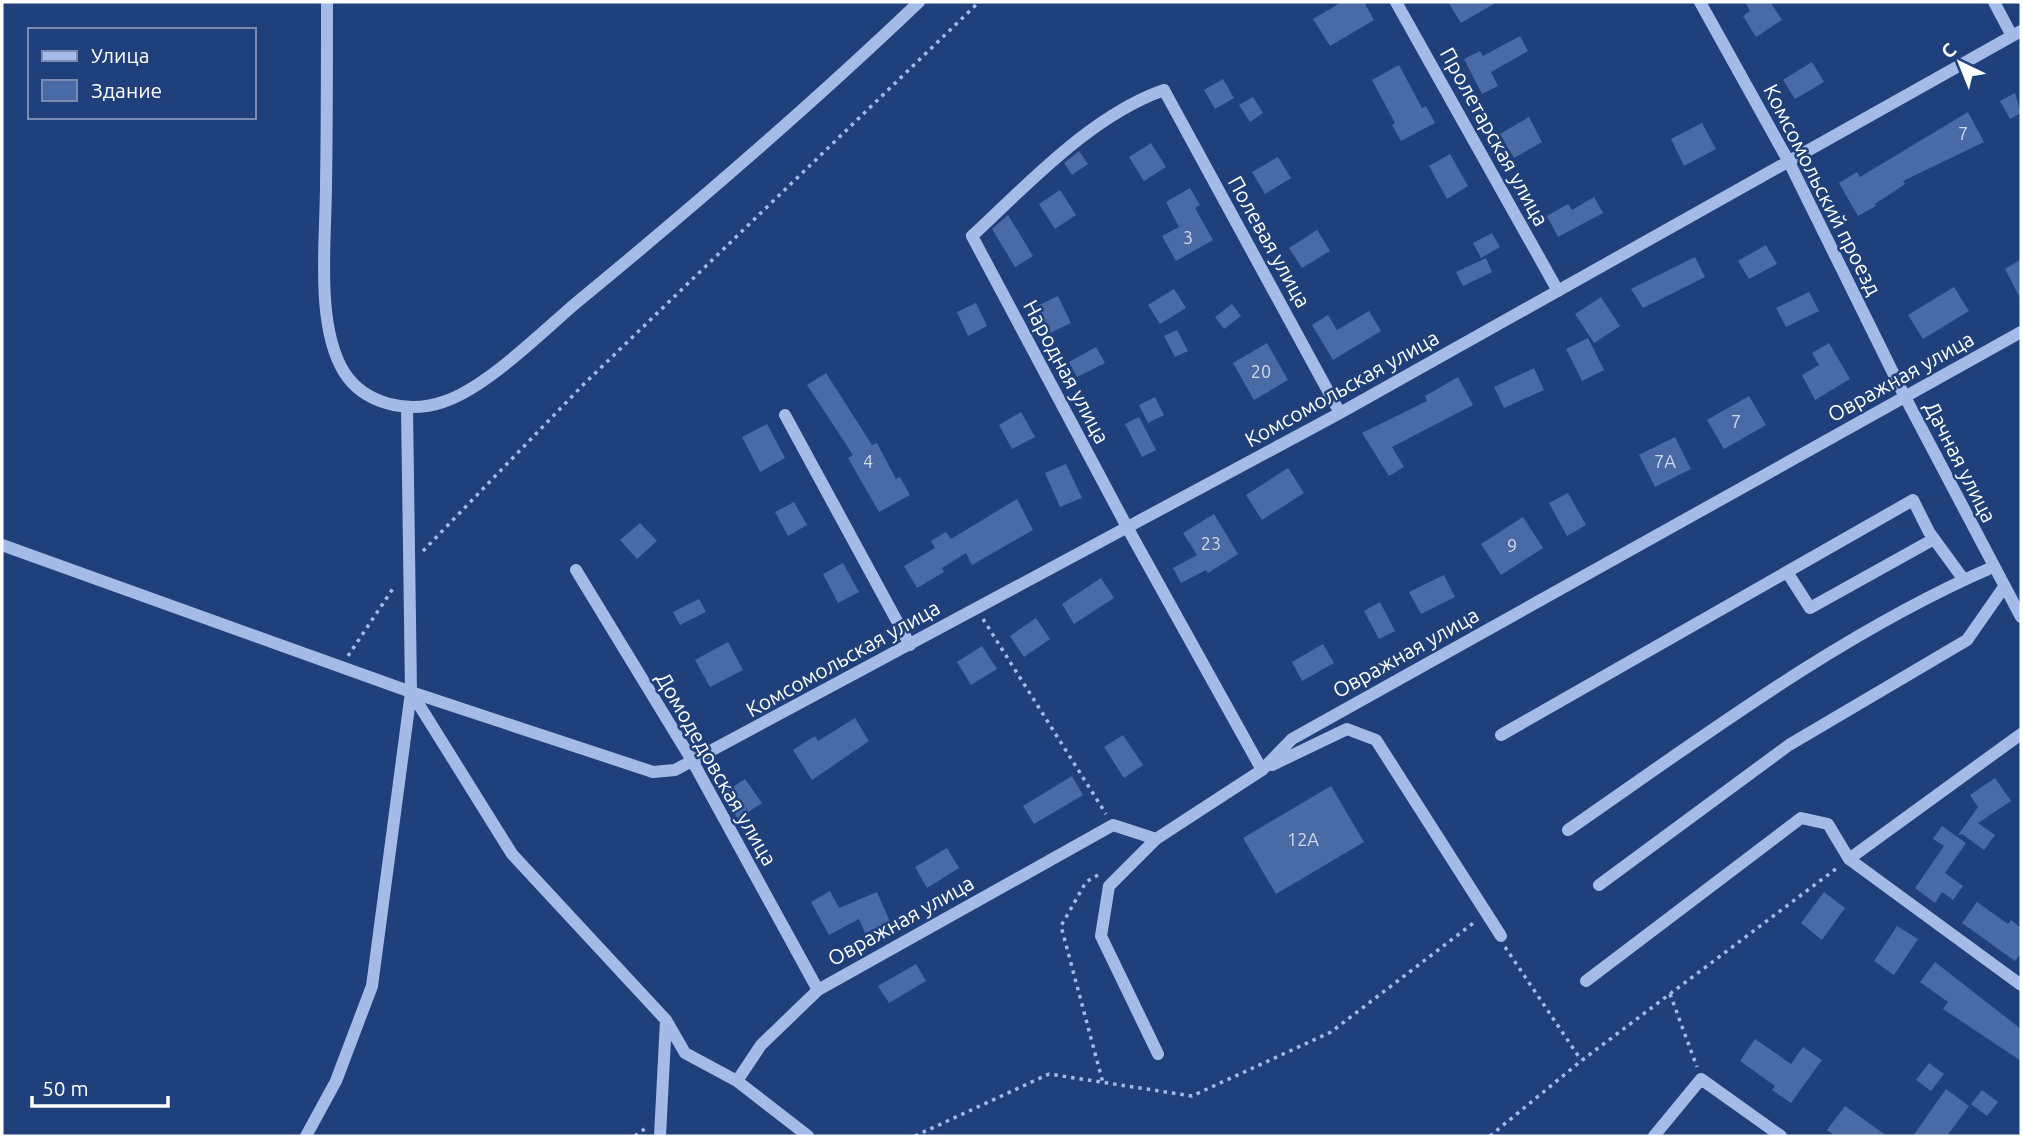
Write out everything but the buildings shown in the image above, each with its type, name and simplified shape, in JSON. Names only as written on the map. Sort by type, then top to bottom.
[{"type":"street","points":[[327,2],[326,289],[331,340],[342,369],[352,383],[373,398],[407,407],[443,402],[491,373],[717,185],[919,2]]},
{"type":"street","name":"Пролетарская улица","points":[[1396,2],[1558,291]]},
{"type":"street","name":"Комсомольский проезд","points":[[1700,2],[1789,162],[1905,397]]},
{"type":"street","points":[[1994,2],[2016,33]]},
{"type":"street","name":"Комсомольская улица","points":[[411,692],[653,772],[675,770],[1340,412],[2016,33]]},
{"type":"street","name":"Полевая улица","points":[[972,236],[1047,167],[1131,102],[1164,90],[1340,412]]},
{"type":"street","name":"Народная улица","points":[[972,236],[1127,527],[1262,770]]},
{"type":"street","name":"Овражная улица","points":[[1158,1054],[1101,936],[1109,886],[1156,839],[1262,770],[1292,739],[2021,332]]},
{"type":"street","name":"Дачная улица","points":[[1905,397],[2021,617]]},
{"type":"street","points":[[306,1136],[336,1081],[372,986],[411,692],[407,407]]},
{"type":"street","points":[[785,415],[909,645]]},
{"type":"street","points":[[1501,735],[1913,500],[1934,539],[1964,579]]},
{"type":"street","points":[[1787,572],[1810,608],[1934,539]]},
{"type":"street","points":[[2,545],[411,692],[512,854],[666,1020],[685,1053],[737,1081],[808,1136]]},
{"type":"street","points":[[1568,830],[1740,710],[1934,592],[1993,567]]},
{"type":"street","name":"Домодедовская улица","points":[[576,570],[693,762],[818,990]]},
{"type":"street","points":[[1599,886],[1789,745],[1967,640],[2004,587]]},
{"type":"street","points":[[1262,770],[1347,729],[1376,740],[1501,936]]},
{"type":"street","points":[[1849,859],[2021,734]]},
{"type":"street","points":[[1586,981],[1801,818],[1828,824],[1849,859],[2021,985]]},
{"type":"street","points":[[1112,825],[1156,839]]},
{"type":"street","name":"Овражная улица","points":[[737,1081],[761,1045],[818,990],[1112,825]]},
{"type":"street","points":[[660,1136],[666,1020]]},
{"type":"street","points":[[1654,1136],[1701,1079],[1781,1136]]},
{"type":"path","points":[[411,563],[584,384],[979,2]]},
{"type":"path","points":[[340,667],[395,586]]},
{"type":"path","points":[[976,609],[1112,825]]},
{"type":"path","points":[[1490,1136],[1581,1061],[1849,859]]},
{"type":"path","points":[[915,1136],[1049,1074],[1192,1096],[1331,1032],[1487,913]]},
{"type":"path","points":[[1501,936],[1501,940],[1581,1061]]},
{"type":"path","points":[[1670,994],[1701,1079]]}]
